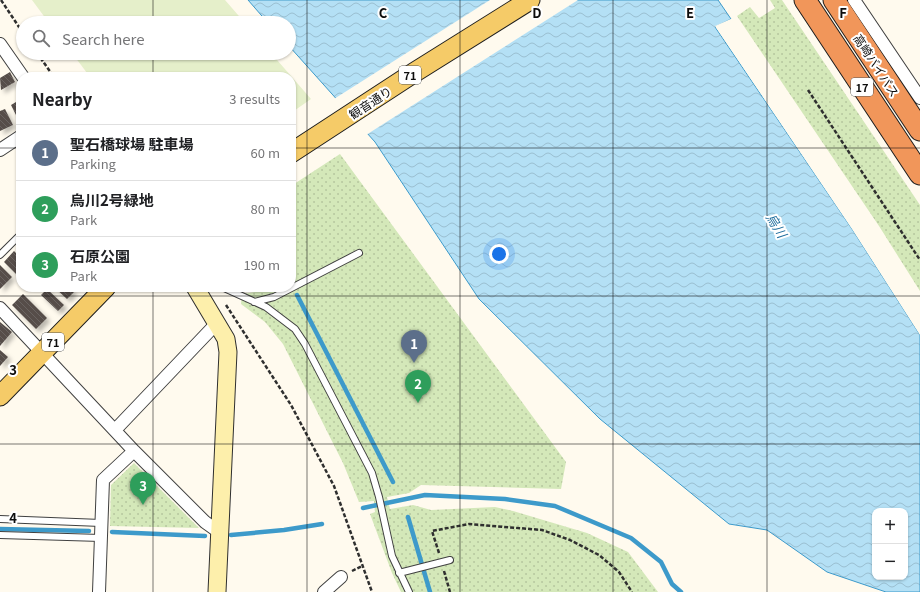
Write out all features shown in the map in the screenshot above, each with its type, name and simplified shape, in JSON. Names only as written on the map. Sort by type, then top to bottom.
[{"type":"highway","name":"高崎バイパス","points":[[805,0],[872,104],[920,174]]},
{"type":"highway","name":"高崎バイパス","points":[[834,0],[920,130]]},
{"type":"highway","points":[[895,92],[919,99]]},
{"type":"main road","name":"観音通り","points":[[296,150],[415,72],[530,0]]},
{"type":"main road","name":"71","points":[[0,396],[101,292]]},
{"type":"street","points":[[854,0],[919,99]]},
{"type":"street","points":[[0,44],[20,72]]},
{"type":"street","points":[[0,150],[16,139]]},
{"type":"street","points":[[198,292],[226,339],[228,352],[217,592]]},
{"type":"street","points":[[0,308],[134,451],[205,522],[219,532]]},
{"type":"street","points":[[115,430],[217,323]]},
{"type":"street","points":[[99,592],[103,480],[134,451]]},
{"type":"street","points":[[324,592],[341,577]]},
{"type":"lane","points":[[0,255],[16,239]]},
{"type":"lane","points":[[296,285],[358,253]]},
{"type":"lane","points":[[233,292],[266,307],[285,320],[295,330],[305,344],[372,473],[392,556],[409,592]]},
{"type":"lane","points":[[254,302],[274,297],[284,292]]},
{"type":"lane","points":[[0,519],[101,523]]},
{"type":"lane","points":[[0,535],[101,538]]},
{"type":"lane","points":[[399,573],[450,560]]},
{"type":"path","points":[[0,0],[16,22]]},
{"type":"path","points":[[42,60],[50,72]]},
{"type":"path","points":[[808,90],[920,260]]},
{"type":"path","points":[[223,301],[291,405],[334,486],[372,592]]},
{"type":"path","points":[[432,531],[469,524],[542,530],[570,540],[599,555],[619,572],[632,592]]},
{"type":"green space","points":[[32,0],[225,0],[239,16],[44,16]]},
{"type":"green space","points":[[770,0],[782,0],[920,205],[920,291],[879,226],[737,16],[750,7],[759,18],[775,8]]},
{"type":"green space","points":[[77,60],[277,60],[288,72],[86,72]]},
{"type":"green space","points":[[296,82],[311,99],[296,110]]},
{"type":"green space","points":[[340,154],[566,462],[561,489],[421,485],[409,493],[387,497],[390,509],[413,505],[431,510],[495,507],[587,533],[628,552],[658,592],[401,592],[392,573],[370,514],[375,512],[374,501],[359,502],[343,463],[283,344],[265,322],[241,304],[242,294],[254,292],[296,292],[296,183]]},
{"type":"green space","points":[[134,463],[199,528],[110,526],[111,485]]},
{"type":"water","name":"烏川","points":[[248,0],[718,0],[731,19],[715,27],[852,229],[920,335],[920,592],[886,592],[827,572],[767,530],[729,524],[600,419],[479,299],[375,142],[296,54],[296,16],[262,16]]},
{"type":"pier","points":[[490,0],[578,0],[366,135],[334,99]]},
{"type":"pier","points":[[733,18],[733,20],[718,27],[854,228],[920,331],[920,335],[852,229],[715,26]]},
{"type":"building","points":[[10,72],[15,82],[1,90],[0,78]]},
{"type":"building","points":[[16,102],[16,115],[11,105]]},
{"type":"building","points":[[5,109],[13,125],[0,131],[0,111]]},
{"type":"building","points":[[14,251],[16,253],[16,274],[4,262]]},
{"type":"building","points":[[0,265],[12,277],[0,289]]},
{"type":"building","points":[[44,292],[50,292],[64,305],[58,311],[41,295]]},
{"type":"building","points":[[59,292],[74,292],[67,299]]},
{"type":"building","points":[[23,294],[47,318],[36,329],[12,305]]},
{"type":"building","points":[[0,322],[12,332],[0,346]]},
{"type":"building","points":[[0,350],[8,357],[0,366]]},
{"type":"waterway","points":[[297,295],[393,482]]},
{"type":"waterway","points":[[363,508],[425,495],[505,499],[555,506],[631,538],[661,562],[672,584],[681,592]]},
{"type":"waterway","points":[[408,517],[430,592]]},
{"type":"waterway","points":[[231,535],[284,530],[322,524]]},
{"type":"waterway","points":[[0,529],[89,531]]},
{"type":"waterway","points":[[112,532],[205,536]]},
{"type":"place","name":"聖石橋球場 駐車場","points":[[414,363]]},
{"type":"place","name":"烏川2号緑地","points":[[418,403]]},
{"type":"place","name":"石原公園","points":[[143,505]]}]
